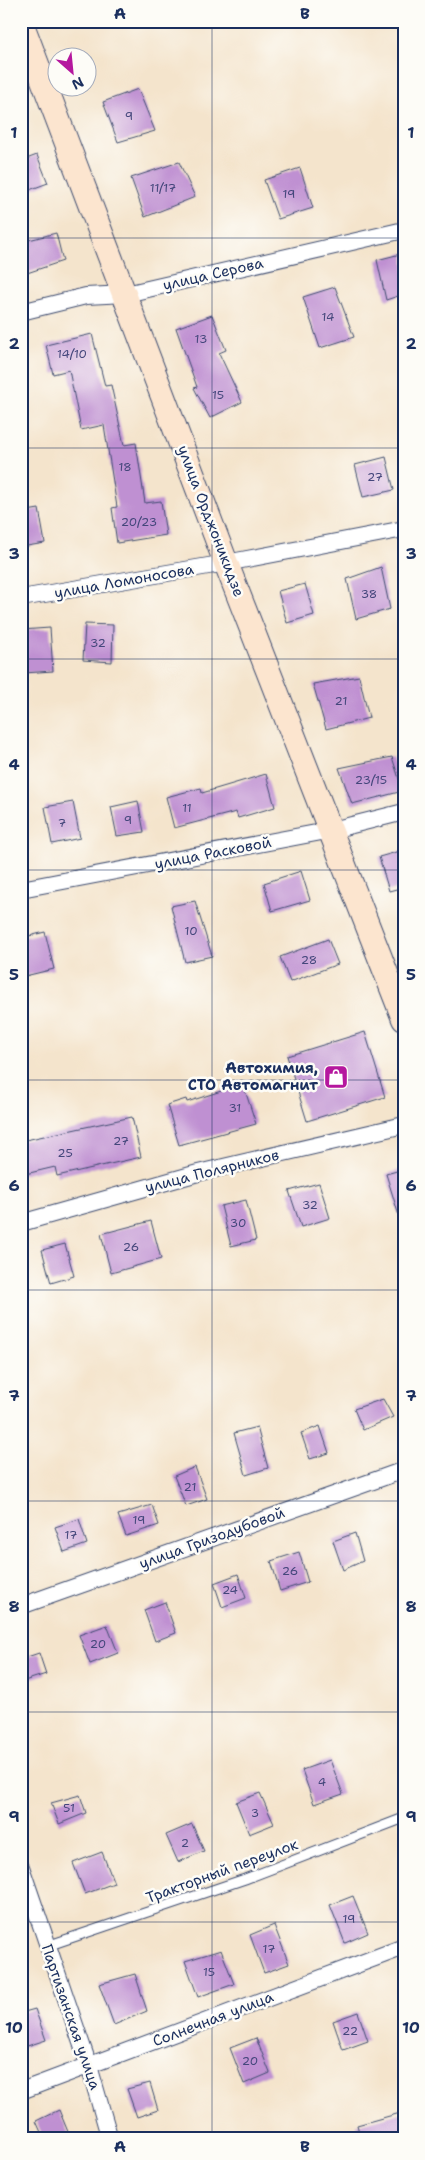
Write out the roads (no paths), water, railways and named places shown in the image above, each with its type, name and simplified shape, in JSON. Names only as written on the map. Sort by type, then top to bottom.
[{"type":"main road","name":"улица Орджоникидзе","points":[[21,22],[126,294],[226,563],[332,830],[404,1019]]},
{"type":"street","name":"улица Серова","points":[[21,312],[86,296],[126,294],[404,230]]},
{"type":"street","name":"улица Ломоносова","points":[[21,598],[226,563],[404,529]]},
{"type":"street","name":"улица Расковой","points":[[21,889],[332,830],[404,812]]},
{"type":"street","name":"улица Полярников","points":[[21,1223],[198,1173],[404,1125]]},
{"type":"street","name":"улица Гризодубовой","points":[[21,1606],[404,1470]]},
{"type":"street","name":"Партизанская улица","points":[[21,1867],[89,2066],[110,2139]]},
{"type":"street","name":"Солнечная улица","points":[[21,2090],[404,1947]]},
{"type":"lane","name":"Тракторный переулок","points":[[47,1946],[244,1879],[404,1818]]},
{"type":"place","name":"Автохимия, СТО Автомагнит","points":[[336,1077]]}]
